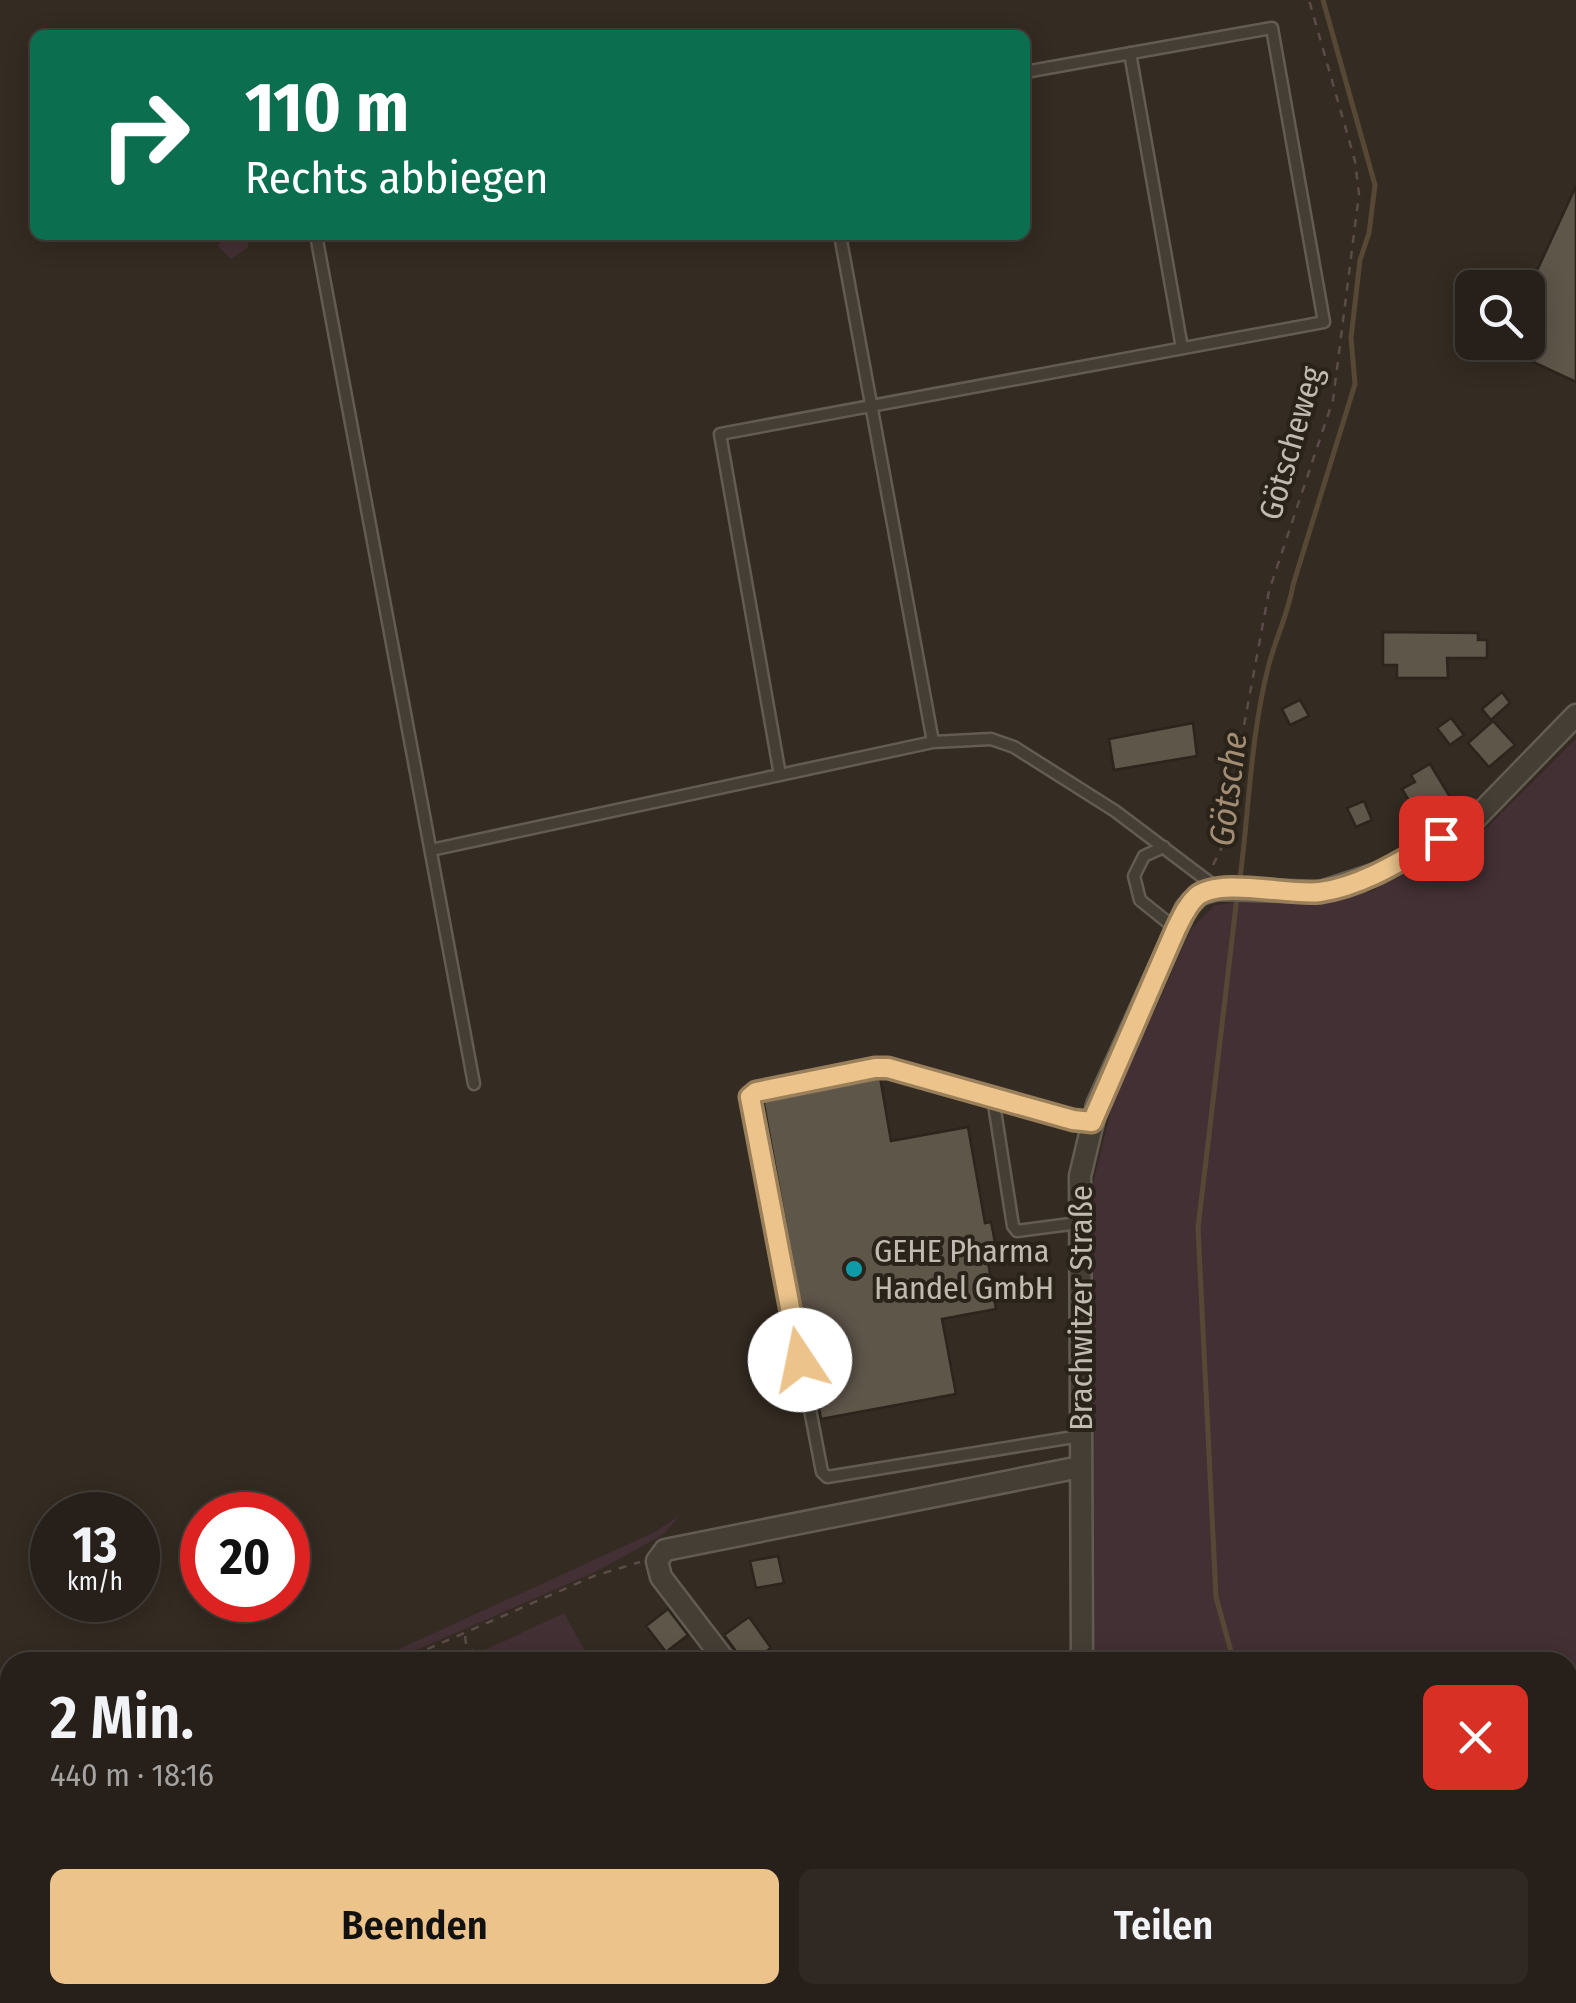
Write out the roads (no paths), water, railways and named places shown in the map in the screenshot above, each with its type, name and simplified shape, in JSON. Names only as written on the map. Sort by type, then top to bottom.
[{"type":"street","points":[[1212,884],[1321,892],[1394,864],[1472,820],[1576,715]]},
{"type":"street","name":"Brachwitzer Straße","points":[[1082,1652],[1080,1176],[1092,1122],[1176,929],[1186,908],[1212,884]]},
{"type":"street","name":"Brachwitzer Straße","points":[[718,1652],[661,1577],[657,1561],[672,1546],[1080,1467]]},
{"type":"lane","points":[[780,775],[720,434],[1324,322],[1272,28],[1030,71]]},
{"type":"lane","points":[[1130,53],[1182,348]]},
{"type":"lane","points":[[317,240],[474,1084]]},
{"type":"lane","points":[[841,240],[933,742]]},
{"type":"lane","points":[[431,850],[933,742],[991,738],[1014,747],[1164,846],[1212,884]]},
{"type":"lane","points":[[1164,846],[1144,856],[1134,876],[1140,900],[1176,929]]},
{"type":"lane","points":[[1080,1436],[826,1477],[750,1097],[756,1092],[888,1068],[1092,1122]]},
{"type":"lane","points":[[993,1098],[1017,1232],[1078,1223]]},
{"type":"waterway","name":"Götsche","points":[[1239,886],[1254,749],[1268,668],[1355,384],[1351,338],[1360,260],[1369,233],[1375,185],[1323,0]]},
{"type":"waterway","name":"Götsche","points":[[1231,1652],[1216,1597],[1198,1228],[1237,897]]},
{"type":"place","name":"GEHE Pharma Handel GmbH","points":[[854,1269]]}]
